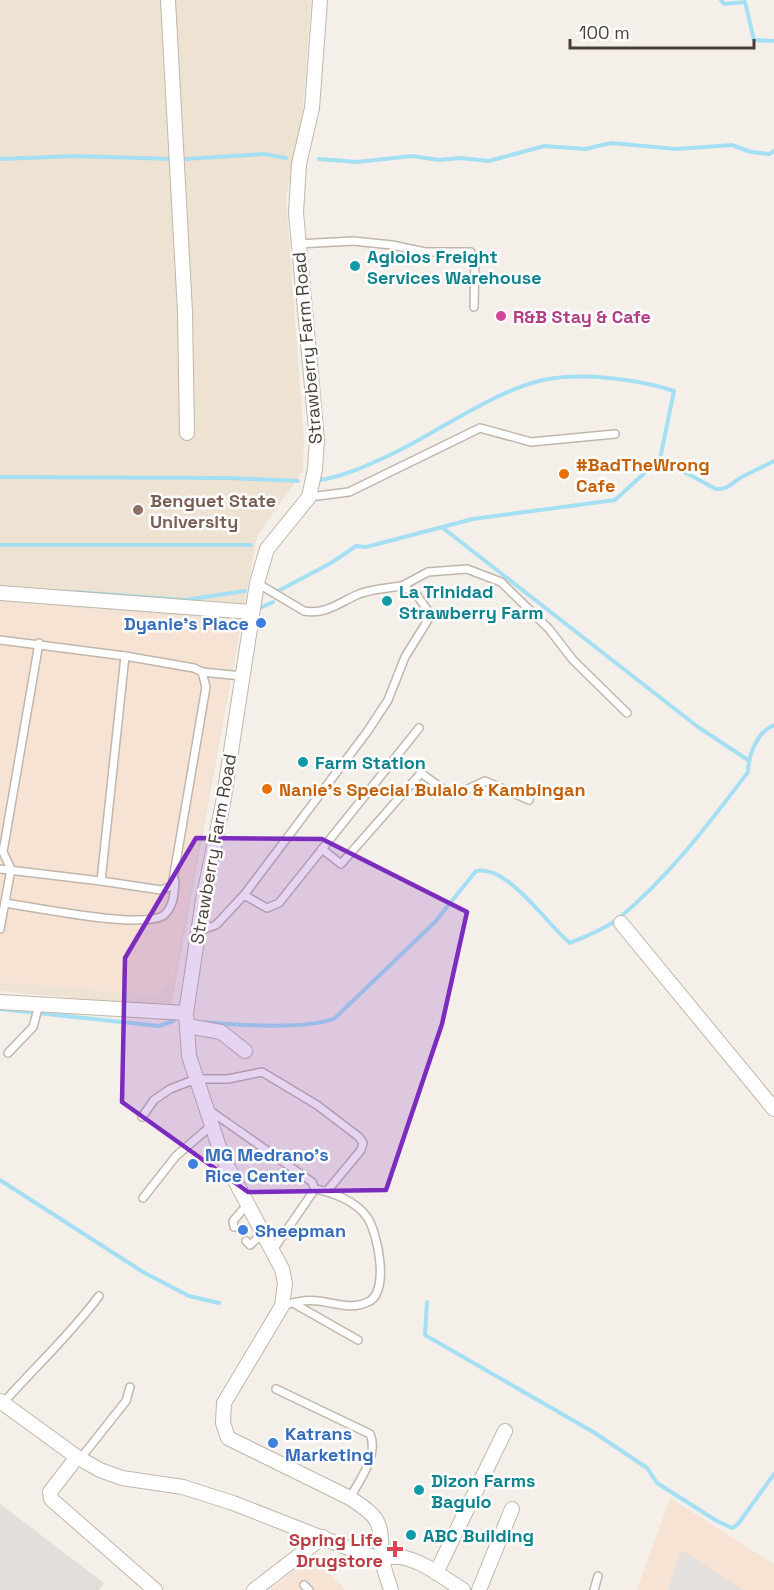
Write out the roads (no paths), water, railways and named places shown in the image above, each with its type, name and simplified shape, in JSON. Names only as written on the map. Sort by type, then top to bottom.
[{"type":"street","points":[[168,0],[185,312],[187,433]]},
{"type":"street","name":"Strawberry Farm Road","points":[[320,0],[312,108],[296,190],[298,244],[317,440],[315,470],[309,497],[267,549],[257,583],[223,803],[198,931],[187,1019],[189,1056],[222,1156],[273,1250],[285,1282],[288,1304],[224,1403],[223,1423],[228,1438],[350,1498],[368,1510],[381,1527],[382,1559],[391,1590]]},
{"type":"street","points":[[0,593],[251,612]]},
{"type":"street","points":[[621,923],[774,1109]]},
{"type":"street","points":[[0,1002],[38,1011],[187,1019],[221,1032],[245,1051]]},
{"type":"street","points":[[2,1402],[79,1458],[122,1478],[183,1487],[382,1559],[398,1556],[408,1559],[463,1590]]},
{"type":"street","points":[[436,1573],[505,1431]]},
{"type":"street","points":[[79,1458],[50,1492],[51,1499],[155,1590]]},
{"type":"street","points":[[479,1590],[512,1509]]},
{"type":"street","points":[[254,1590],[323,1537]]},
{"type":"lane","points":[[298,244],[353,241],[392,245],[424,252],[471,252],[475,260],[474,307]]},
{"type":"lane","points":[[309,497],[349,492],[480,428],[531,442],[615,434]]},
{"type":"lane","points":[[257,583],[304,611],[312,612],[328,609],[361,593],[402,586],[428,572],[467,569],[501,582],[549,629],[573,660],[627,713]]},
{"type":"lane","points":[[198,931],[216,925],[244,895],[388,700],[405,657],[431,615],[416,594],[402,586]]},
{"type":"lane","points":[[0,640],[125,656],[194,668],[202,672],[242,676]]},
{"type":"lane","points":[[0,929],[11,869],[1,853],[39,644]]},
{"type":"lane","points":[[101,881],[125,656]]},
{"type":"lane","points":[[5,903],[126,920],[148,921],[163,915],[172,904],[206,687],[206,679],[202,672]]},
{"type":"lane","points":[[244,895],[263,907],[272,907],[279,903],[419,728]]},
{"type":"lane","points":[[322,849],[341,864],[421,773],[448,793],[460,793],[485,781],[529,800]]},
{"type":"lane","points":[[0,869],[161,890],[172,886],[176,878]]},
{"type":"lane","points":[[8,1053],[33,1027],[38,1011]]},
{"type":"lane","points":[[142,1118],[154,1100],[170,1089],[196,1078],[228,1079],[262,1072],[317,1105],[359,1137],[363,1143],[361,1150],[327,1191]]},
{"type":"lane","points":[[207,1109],[312,1182],[315,1190]]},
{"type":"lane","points":[[143,1198],[177,1156],[212,1125]]},
{"type":"lane","points":[[288,1304],[318,1301],[350,1306],[369,1302],[377,1292],[380,1275],[378,1246],[368,1218],[360,1210],[327,1191],[315,1190]]},
{"type":"lane","points":[[273,1250],[315,1190]]},
{"type":"lane","points":[[234,1227],[233,1221],[247,1205]]},
{"type":"lane","points":[[246,1241],[250,1245],[256,1242],[263,1233]]},
{"type":"lane","points":[[2,1402],[36,1365],[73,1331],[99,1296]]},
{"type":"lane","points":[[288,1304],[358,1340]]},
{"type":"lane","points":[[79,1458],[126,1401],[130,1386]]},
{"type":"lane","points":[[276,1389],[370,1434],[374,1443],[373,1454],[350,1498]]},
{"type":"lane","points":[[594,1590],[598,1576]]},
{"type":"waterway","points":[[721,0],[724,4],[745,2],[754,40],[774,41]]},
{"type":"waterway","points":[[319,159],[357,162],[412,156],[439,160],[460,158],[489,161],[544,146],[585,149],[611,143],[676,149],[732,145],[751,152],[769,154],[774,151]]},
{"type":"waterway","points":[[186,159],[264,154],[286,158]]},
{"type":"waterway","points":[[0,159],[75,156],[173,159]]},
{"type":"waterway","points":[[278,591],[331,563],[356,546],[366,547],[473,519],[615,500],[660,459],[674,391],[644,383],[609,378],[574,377],[543,380],[488,401],[417,441],[369,464],[348,473],[314,481]]},
{"type":"waterway","points":[[660,459],[716,489],[727,487],[774,461]]},
{"type":"waterway","points":[[0,477],[228,478],[298,481]]},
{"type":"waterway","points":[[443,528],[698,727],[748,760]]},
{"type":"waterway","points":[[0,545],[251,545]]},
{"type":"waterway","points":[[76,592],[185,600],[245,591]]},
{"type":"waterway","points":[[260,608],[273,602]]},
{"type":"waterway","points":[[203,1022],[290,1025],[323,1022],[335,1018],[435,922],[476,871],[488,871],[514,886],[570,943],[602,929],[637,902],[672,867],[748,772],[755,744],[763,732],[774,725]]},
{"type":"waterway","points":[[0,1009],[159,1026],[173,1021]]},
{"type":"waterway","points":[[0,1180],[143,1272],[189,1296],[219,1303]]},
{"type":"waterway","points":[[427,1302],[425,1335],[595,1433],[647,1468],[657,1483],[717,1521],[732,1528],[738,1524],[774,1474]]},
{"type":"place","name":"Aglolos Freight Services Warehouse","points":[[355,266]]},
{"type":"place","name":"R&B Stay & Cafe","points":[[501,316]]},
{"type":"place","name":"#BadTheWrong Cafe","points":[[564,474]]},
{"type":"place","name":"Benguet State University","points":[[138,510]]},
{"type":"place","name":"La Trinidad Strawberry Farm","points":[[387,601]]},
{"type":"place","name":"Dyanie's Place","points":[[261,623]]},
{"type":"place","name":"Farm Station","points":[[303,762]]},
{"type":"place","name":"Nanie's Special Bulalo & Kambingan","points":[[267,789]]},
{"type":"place","name":"MG Medrano's Rice Center","points":[[193,1164]]},
{"type":"place","name":"Sheepman","points":[[243,1230]]},
{"type":"place","name":"Katrans Marketing","points":[[273,1443]]},
{"type":"place","name":"Dizon Farms Baguio","points":[[419,1490]]},
{"type":"place","name":"ABC Building","points":[[411,1535]]},
{"type":"place","name":"Spring Life Drugstore","points":[[395,1549]]}]
